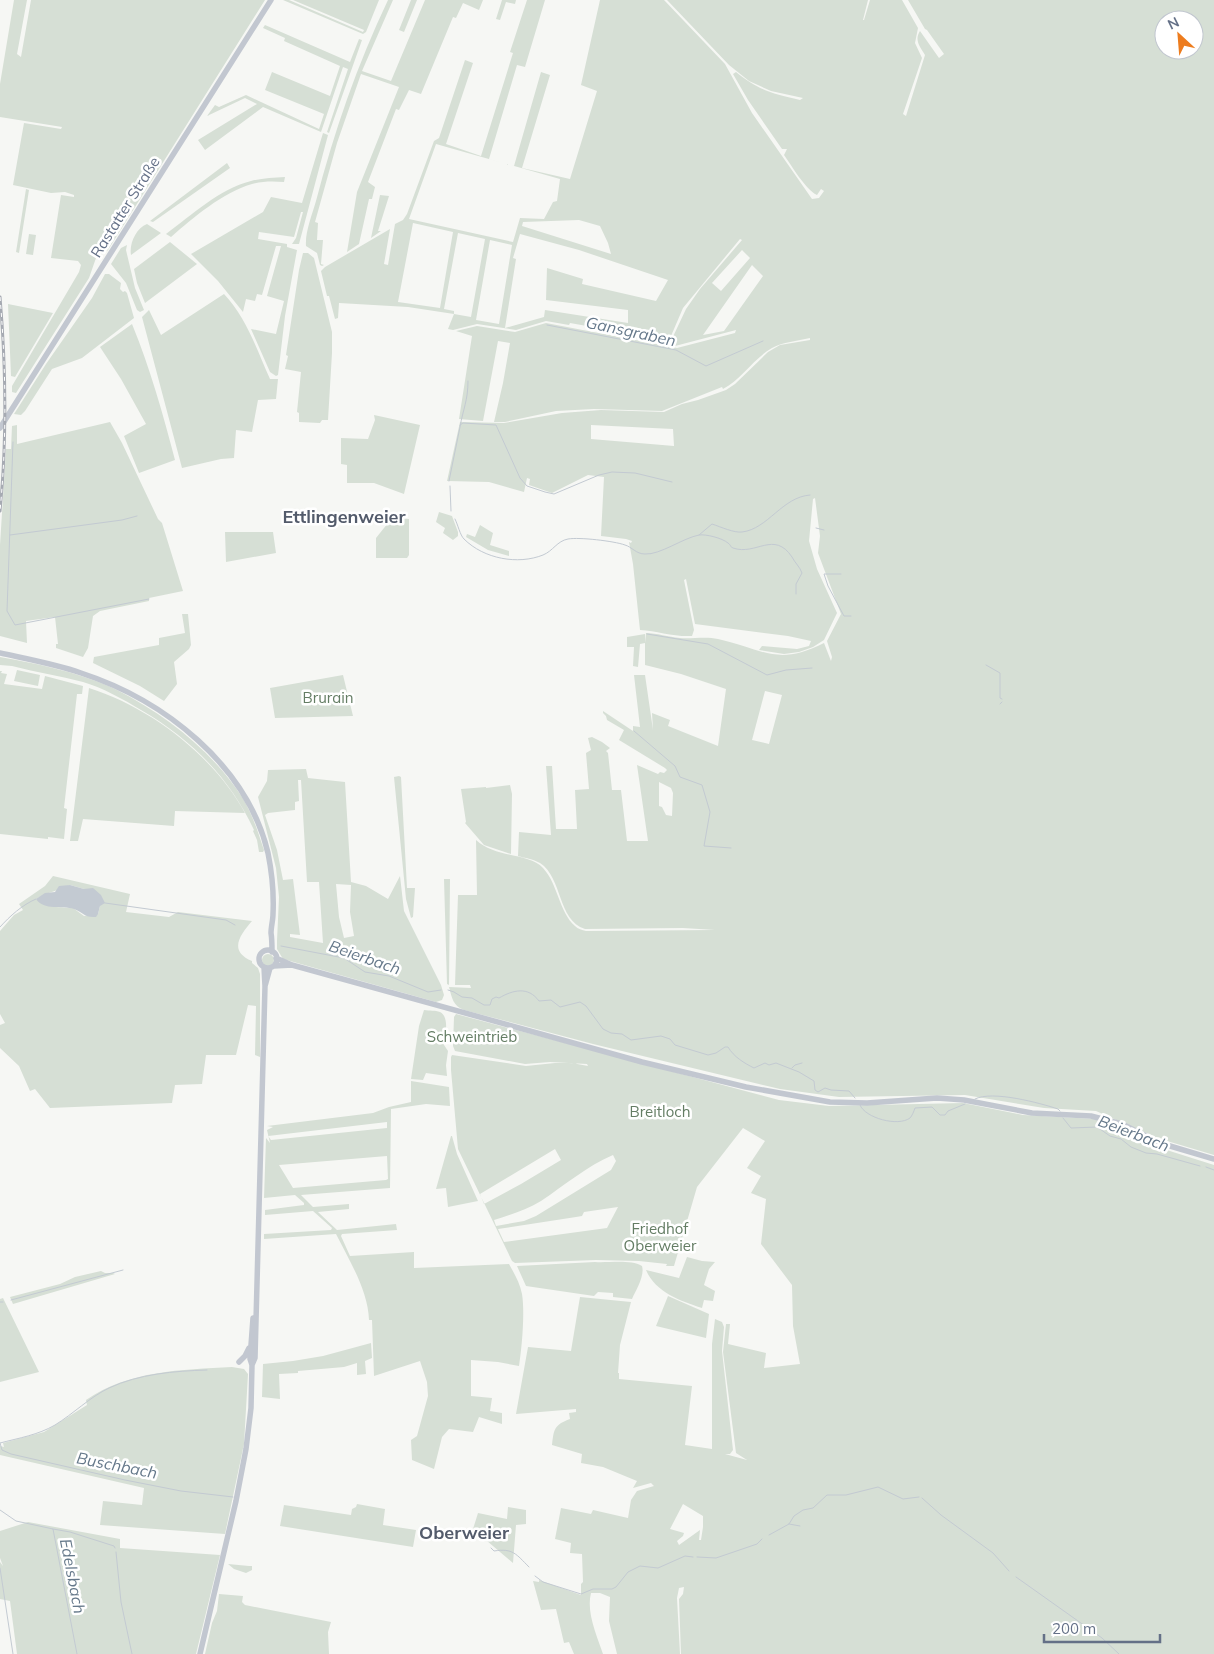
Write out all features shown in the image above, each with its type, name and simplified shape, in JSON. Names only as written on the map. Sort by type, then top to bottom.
[{"type":"main road","name":"Rastatter Straße","points":[[0,428],[271,0]]},
{"type":"main road","points":[[0,654],[80,672],[128,692],[163,713],[193,737],[217,760],[244,796],[260,828],[270,865],[273,904],[269,951]]},
{"type":"main road","points":[[269,951],[276,958],[292,965],[642,1062],[746,1087],[830,1102],[867,1103],[937,1098],[964,1100],[1032,1113],[1091,1116],[1122,1124],[1160,1143],[1214,1160]]},
{"type":"main road","points":[[269,951],[261,953],[259,957],[260,964],[269,967],[292,965]]},
{"type":"main road","points":[[252,1365],[255,1358],[265,986],[269,967],[276,958]]},
{"type":"main road","points":[[200,1654],[246,1450],[251,1408],[252,1365],[250,1344],[255,1309]]},
{"type":"main road","points":[[238,1362],[245,1356],[250,1344]]},
{"type":"green space","points":[[14,0],[27,0],[17,54],[21,57],[31,0],[265,0],[108,250],[96,258],[89,278],[16,393],[12,392],[12,386],[79,272],[81,265],[78,261],[51,258],[61,195],[74,197],[74,195],[65,192],[51,193],[13,185],[24,123],[61,129],[62,127],[0,117],[0,84]]},
{"type":"green space","points":[[283,0],[289,0],[363,32],[364,30],[293,0],[379,0],[366,32],[363,34]]},
{"type":"green space","points":[[388,0],[393,0],[362,71],[391,81],[425,0],[483,0],[479,10],[463,3],[456,18],[453,17],[421,94],[409,90],[399,110],[396,109],[368,182],[375,187],[372,199],[369,199],[359,244],[347,252],[357,192],[399,87],[361,74],[337,143],[315,222],[318,223],[317,240],[323,240],[321,264],[324,265],[322,266],[320,265],[317,253],[306,246],[308,229],[330,150],[347,99],[366,49]]},
{"type":"green space","points":[[411,0],[417,0],[404,32],[399,30]]},
{"type":"green space","points":[[502,0],[516,0],[515,4],[506,2],[500,20],[496,19]]},
{"type":"green space","points":[[527,0],[545,0],[525,67],[517,65],[489,159],[436,144],[409,219],[513,242],[520,218],[544,219],[553,202],[557,201],[560,179],[514,166],[541,72],[550,75],[522,168],[570,179],[597,91],[581,85],[600,0],[664,0],[725,64],[752,113],[812,199],[819,198],[824,191],[821,189],[817,195],[803,183],[784,155],[787,149],[782,149],[748,100],[733,74],[736,72],[748,81],[729,65],[667,0],[868,0],[864,20],[870,0],[902,0],[918,28],[915,43],[922,58],[903,114],[906,116],[925,55],[918,40],[920,31],[939,58],[944,54],[925,29],[908,0],[1214,0],[1214,1155],[1157,1138],[1096,1111],[1044,1108],[965,1095],[839,1097],[780,1089],[593,1044],[464,1010],[455,1004],[449,987],[471,988],[470,985],[455,985],[458,895],[477,895],[476,840],[493,850],[529,860],[543,868],[552,882],[565,913],[575,926],[580,929],[586,931],[715,930],[683,928],[585,929],[569,917],[553,878],[547,870],[540,863],[518,856],[519,832],[551,835],[546,766],[552,766],[556,829],[577,829],[575,790],[589,789],[586,753],[591,750],[588,738],[592,737],[610,748],[606,751],[608,753],[612,790],[621,790],[627,841],[648,841],[637,765],[658,774],[660,772],[664,773],[667,770],[619,740],[624,730],[607,720],[603,713],[603,711],[633,731],[633,726],[640,727],[634,675],[645,675],[653,730],[652,713],[670,720],[668,726],[718,746],[726,689],[681,674],[645,665],[646,633],[680,638],[713,638],[770,654],[782,655],[794,654],[808,650],[824,643],[831,661],[832,657],[827,641],[841,614],[818,553],[820,536],[815,498],[813,499],[809,541],[817,569],[837,613],[824,640],[813,647],[799,652],[784,654],[759,650],[762,646],[797,649],[809,646],[811,641],[788,636],[695,624],[686,579],[684,580],[694,630],[692,636],[640,630],[629,542],[631,543],[632,541],[601,536],[604,477],[588,475],[552,493],[529,485],[530,479],[527,478],[524,492],[489,482],[447,481],[460,422],[504,423],[562,413],[601,410],[664,412],[682,404],[726,390],[735,384],[768,352],[780,345],[810,340],[810,338],[785,343],[776,346],[765,353],[736,380],[723,389],[722,387],[662,411],[594,409],[556,411],[505,422],[494,422],[510,343],[498,341],[483,421],[459,419],[472,336],[456,331],[477,326],[515,332],[546,323],[677,348],[735,333],[736,330],[675,346],[614,334],[615,331],[546,321],[516,330],[477,324],[453,330],[448,329],[454,314],[408,307],[339,303],[338,318],[335,319],[321,271],[390,229],[384,264],[388,265],[395,224],[403,220],[407,214],[434,141],[439,138],[465,60],[473,63],[446,144],[481,156],[513,53],[510,52]],"holes":[[[749,81],[771,91],[803,98],[800,100],[773,93]],[[579,220],[600,226],[611,254],[522,226],[523,222]],[[413,223],[453,232],[440,308],[398,302]],[[458,233],[485,239],[471,317],[454,314],[454,311],[444,309]],[[520,234],[579,250],[668,280],[656,301],[582,284],[583,279],[547,268],[546,300],[628,310],[628,323],[545,310],[544,317],[505,328],[516,259],[513,258]],[[740,239],[742,240],[700,289],[686,309],[670,343],[668,343],[683,308]],[[490,240],[512,245],[499,324],[476,320]],[[742,250],[750,258],[721,291],[712,283]],[[752,265],[763,276],[724,331],[703,335]],[[591,425],[673,429],[674,446],[591,439]],[[765,691],[782,695],[769,744],[752,740]],[[659,782],[671,788],[673,793],[672,816],[666,815],[662,807],[659,806]]]},
{"type":"green space","points":[[265,25],[350,62],[359,39],[362,40],[329,133],[327,132],[348,69],[343,67],[321,132],[263,107],[205,150],[198,140],[257,104],[245,98],[207,116],[215,105],[219,107],[246,95],[319,129],[324,114],[265,90],[272,72],[330,96],[340,66],[284,41],[285,38],[263,28]]},
{"type":"green space","points":[[323,133],[328,135],[299,244],[292,244],[296,238],[303,212],[301,212],[294,237],[259,232],[258,239],[287,244],[287,247],[297,250],[285,316],[278,375],[276,376],[270,372],[251,329],[276,334],[284,301],[267,296],[281,246],[276,246],[262,295],[257,294],[255,301],[246,299],[243,312],[218,281],[191,254],[263,212],[271,197],[302,203]]},
{"type":"green space","points":[[227,163],[230,168],[153,222],[150,221]]},
{"type":"green space","points":[[285,177],[284,182],[256,183],[230,193],[219,199],[171,237],[166,234],[206,203],[228,190],[255,180]]},
{"type":"green space","points":[[26,189],[29,190],[19,253],[16,252]]},
{"type":"green space","points":[[380,195],[389,196],[378,231],[381,231],[371,238]]},
{"type":"green space","points":[[147,224],[161,233],[131,255],[134,237]]},
{"type":"green space","points":[[29,234],[36,235],[33,255],[26,254]]},
{"type":"green space","points":[[170,242],[197,264],[145,303],[134,269]]},
{"type":"green space","points":[[127,245],[126,250],[135,288],[144,310],[140,312],[137,310],[126,283],[111,264],[121,248]]},
{"type":"green space","points":[[303,253],[308,253],[314,258],[332,332],[328,420],[322,420],[320,423],[299,422],[299,413],[297,412],[301,372],[285,369]]},
{"type":"green space","points":[[105,274],[109,274],[121,283],[120,289],[127,293],[134,318],[82,358],[52,369],[25,411],[21,415],[14,414],[92,298]]},
{"type":"green space","points":[[224,294],[245,323],[270,379],[278,379],[276,399],[258,400],[252,432],[236,430],[234,458],[182,468],[142,317],[149,310],[161,335]]},
{"type":"green space","points":[[8,304],[53,313],[15,377],[11,376]]},
{"type":"green space","points":[[132,324],[156,391],[175,460],[139,473],[124,436],[146,424],[121,379],[100,347]]},
{"type":"green space","points":[[374,415],[420,425],[404,494],[374,483],[347,483],[347,465],[341,464],[341,438],[368,439],[375,420]]},
{"type":"green space","points":[[110,422],[158,519],[162,523],[183,591],[149,598],[149,601],[100,611],[93,616],[88,648],[83,657],[56,648],[56,644],[58,644],[55,617],[26,621],[27,643],[0,636],[0,545],[6,449],[11,449],[12,426],[17,425],[17,444]]},
{"type":"green space","points":[[439,512],[452,516],[458,532],[458,536],[453,540],[443,533],[445,528],[436,522]]},
{"type":"green space","points":[[392,518],[409,519],[409,555],[407,558],[376,558],[376,538]]},
{"type":"green space","points":[[480,525],[493,533],[490,545],[509,551],[509,556],[488,550],[466,537],[467,534],[475,537]]},
{"type":"green space","points":[[225,532],[273,532],[276,553],[226,562]]},
{"type":"green space","points":[[182,614],[188,614],[191,645],[174,662],[177,684],[164,701],[140,686],[93,663],[94,657],[159,645],[159,638],[185,633]]},
{"type":"green space","points":[[645,634],[645,643],[640,644],[638,667],[633,666],[634,647],[627,647],[627,637]]},
{"type":"green space","points":[[0,657],[60,670],[104,684],[135,700],[170,723],[217,764],[230,780],[249,810],[262,843],[263,852],[259,852],[254,830],[233,793],[221,777],[192,747],[159,721],[98,687],[12,666],[0,665]]},
{"type":"green space","points":[[17,670],[40,675],[38,686],[14,681]]},
{"type":"green space","points":[[0,671],[7,674],[4,684],[42,689],[45,676],[83,686],[82,694],[77,694],[64,808],[67,809],[64,839],[0,834]]},
{"type":"green space","name":"Brurain","points":[[343,675],[353,716],[275,718],[270,688]]},
{"type":"green space","points":[[89,688],[112,696],[135,708],[178,736],[216,772],[232,792],[245,813],[175,811],[174,826],[83,819],[78,841],[70,841]]},
{"type":"green space","points":[[306,769],[308,778],[345,782],[351,882],[366,886],[388,899],[400,876],[404,911],[441,985],[444,995],[442,1000],[436,1002],[283,959],[277,949],[279,897],[276,868],[258,797],[267,781],[268,770]],"holes":[[[298,780],[301,780],[307,882],[319,882],[323,943],[290,937],[290,934],[300,935],[293,879],[283,880],[277,850],[265,815],[295,810],[295,802],[299,801]],[[336,884],[351,885],[350,912],[354,936],[344,938],[339,917]]]},
{"type":"green space","points":[[394,777],[401,777],[407,888],[415,888],[413,917],[411,918],[406,899]]},
{"type":"green space","points":[[510,785],[512,794],[511,854],[484,845],[465,823],[461,789]]},
{"type":"green space","points":[[53,876],[130,894],[126,912],[169,917],[178,912],[252,921],[240,937],[238,948],[258,968],[260,974],[260,1057],[255,1055],[256,1006],[248,1005],[236,1055],[206,1055],[202,1084],[175,1085],[172,1103],[50,1108],[35,1089],[30,1091],[19,1066],[0,1048],[0,1025],[5,1023],[0,1014],[0,931],[14,915],[23,910],[19,904],[45,886]],"holes":[[[70,885],[84,889],[100,906],[98,914],[84,916],[73,908],[56,907],[36,899]]]},
{"type":"green space","points":[[444,879],[450,879],[449,985],[447,984]]},
{"type":"green space","points":[[266,954],[270,954],[274,960],[270,966],[266,966],[262,962],[262,958]]},
{"type":"green space","points":[[424,1010],[440,1012],[445,1018],[444,1045],[448,1051],[447,1076],[426,1073],[423,1080],[411,1079],[419,1026]]},
{"type":"green space","points":[[456,1014],[779,1100],[829,1106],[963,1103],[1023,1115],[1095,1119],[1154,1146],[1214,1165],[1214,1654],[681,1654],[679,1599],[683,1594],[684,1587],[679,1588],[677,1598],[680,1654],[617,1654],[609,1621],[610,1597],[600,1593],[591,1593],[591,1616],[603,1654],[574,1654],[569,1642],[564,1643],[556,1609],[541,1610],[533,1581],[539,1582],[539,1580],[581,1595],[581,1584],[583,1582],[582,1554],[570,1553],[571,1543],[555,1539],[561,1508],[591,1514],[593,1510],[628,1518],[631,1500],[637,1491],[654,1486],[651,1483],[633,1488],[637,1481],[603,1467],[581,1463],[582,1454],[552,1445],[556,1428],[561,1423],[570,1419],[569,1413],[576,1412],[576,1409],[516,1414],[528,1347],[571,1351],[580,1297],[631,1302],[620,1345],[619,1379],[692,1386],[685,1445],[712,1449],[712,1344],[715,1319],[722,1322],[724,1327],[722,1351],[733,1450],[730,1454],[725,1454],[747,1460],[736,1453],[723,1352],[726,1324],[730,1324],[728,1344],[766,1353],[764,1368],[800,1364],[793,1326],[792,1285],[761,1244],[766,1199],[751,1193],[761,1176],[747,1168],[765,1141],[743,1128],[697,1187],[674,1266],[639,1261],[596,1260],[515,1263],[512,1261],[484,1204],[561,1160],[555,1149],[480,1194],[481,1198],[458,1149],[451,1057],[452,1055],[526,1066],[568,1063],[550,1062],[525,1064],[455,1051],[453,1046],[454,1017]],"holes":[[[613,1155],[616,1161],[611,1170],[536,1216],[524,1221],[496,1226],[494,1220],[518,1212],[541,1201],[603,1159]],[[618,1207],[607,1228],[504,1242],[498,1229],[582,1216],[584,1212]],[[683,1504],[703,1516],[701,1540],[699,1540],[700,1530],[679,1545],[677,1541],[684,1533],[670,1529]]]},
{"type":"green space","points":[[411,1081],[449,1087],[450,1106],[426,1104],[391,1109],[390,1188],[301,1195],[313,1207],[349,1204],[349,1209],[318,1212],[337,1230],[396,1224],[397,1230],[342,1234],[341,1236],[350,1256],[414,1252],[414,1268],[509,1264],[517,1278],[522,1294],[523,1310],[519,1366],[471,1360],[471,1396],[492,1398],[490,1411],[502,1413],[502,1424],[479,1417],[473,1432],[449,1429],[442,1437],[434,1469],[412,1460],[411,1440],[417,1436],[428,1396],[427,1382],[420,1361],[374,1376],[372,1320],[369,1320],[362,1286],[336,1234],[264,1239],[264,1234],[331,1230],[332,1228],[313,1211],[265,1215],[265,1210],[304,1205],[295,1195],[264,1198],[266,1138],[270,1143],[269,1137],[271,1140],[387,1128],[387,1122],[268,1136],[267,1130],[273,1127],[267,1126],[373,1113],[411,1102]],"holes":[[[387,1156],[388,1179],[386,1180],[293,1188],[279,1165]]]},
{"type":"green space","points":[[451,1136],[478,1201],[448,1207],[446,1188],[436,1189]]},
{"type":"green space","points":[[687,1257],[715,1262],[709,1269],[704,1285],[715,1291],[713,1301],[704,1300],[702,1308],[670,1295],[656,1285],[646,1270],[679,1278]]},
{"type":"green space","points":[[626,1262],[642,1266],[641,1278],[632,1299],[613,1297],[613,1293],[598,1292],[594,1296],[526,1286],[517,1266]]},
{"type":"green space","points":[[101,1271],[115,1274],[13,1304],[10,1297],[60,1284],[75,1277]]},
{"type":"green space","points":[[668,1296],[709,1314],[706,1338],[656,1326]]},
{"type":"green space","points":[[3,1298],[39,1372],[0,1382],[0,1299]]},
{"type":"green space","points":[[371,1343],[372,1358],[365,1361],[366,1374],[357,1375],[357,1363],[344,1367],[279,1374],[280,1399],[262,1397],[263,1364],[323,1356]]},
{"type":"green space","points":[[232,1367],[244,1369],[248,1374],[244,1444],[225,1534],[100,1525],[103,1501],[142,1505],[144,1488],[0,1455],[0,1446],[4,1447],[3,1443],[44,1432],[87,1405],[86,1400],[120,1383],[156,1373]]},
{"type":"green space","points":[[357,1504],[385,1509],[383,1525],[416,1530],[413,1547],[280,1526],[284,1505],[351,1515],[352,1509]]},
{"type":"green space","points":[[508,1507],[526,1510],[526,1524],[516,1525],[513,1563],[473,1529],[478,1513],[507,1519]]},
{"type":"green space","points":[[28,1522],[120,1539],[120,1548],[220,1555],[196,1654],[17,1654],[10,1601],[0,1599],[0,1562],[3,1566],[0,1558],[0,1531]]},
{"type":"green space","points":[[228,1564],[252,1566],[252,1570],[246,1573],[234,1569]]},
{"type":"green space","points":[[219,1594],[243,1596],[242,1602],[245,1605],[331,1622],[328,1632],[329,1654],[205,1654],[212,1623],[217,1611]]},
{"type":"shaded area","points":[[70,885],[84,889],[93,888],[101,895],[105,903],[100,906],[96,917],[89,917],[69,908],[44,905],[36,899],[45,893],[55,892],[59,886]]},
{"type":"waterway","name":"Gansgraben","points":[[547,325],[676,350],[706,366],[763,341]]},
{"type":"waterway","points":[[449,481],[466,400],[468,381]]},
{"type":"waterway","points":[[460,425],[463,423],[496,425],[520,478],[527,486],[545,492],[554,494],[599,475],[612,472],[635,473],[672,482]]},
{"type":"waterway","points":[[13,442],[7,611],[15,625],[149,599]]},
{"type":"waterway","points":[[450,486],[451,511]]},
{"type":"waterway","points":[[699,535],[712,524],[735,532],[751,530],[768,520],[791,501],[810,495]]},
{"type":"waterway","points":[[10,535],[122,520],[137,516]]},
{"type":"waterway","points":[[455,519],[463,537],[472,546],[491,555],[512,560],[523,560],[543,555],[568,539],[596,540],[620,544],[645,554],[658,552],[699,535],[718,538],[725,541],[731,547],[741,550],[771,544],[778,545],[785,549],[792,557],[802,573],[796,584],[796,594]]},
{"type":"waterway","points":[[816,528],[824,530]]},
{"type":"waterway","points":[[841,574],[824,574],[828,586],[844,616],[851,616]]},
{"type":"waterway","points":[[647,634],[708,644],[767,675],[786,670],[812,668]]},
{"type":"waterway","points":[[986,665],[1000,673],[1000,698],[1002,699]]},
{"type":"waterway","points":[[634,731],[675,766],[680,777],[702,785],[710,812],[704,846],[731,848]]},
{"type":"waterway","name":"Beierbach","points":[[0,927],[16,911],[36,899]]},
{"type":"waterway","name":"Beierbach","points":[[105,903],[226,920],[235,925]]},
{"type":"waterway","name":"Beierbach","points":[[281,946],[344,958],[365,972],[389,976],[428,992],[441,990]]},
{"type":"waterway","name":"Beierbach","points":[[448,990],[462,997],[472,998],[484,1005],[490,1005],[492,999],[515,991],[530,993],[539,1001],[551,1000],[560,1007],[580,1002],[586,1006],[603,1029],[611,1033],[622,1034],[631,1040],[661,1036],[670,1039],[675,1045],[708,1055],[728,1047],[733,1054],[754,1068],[765,1063],[769,1065],[776,1063],[799,1072],[814,1081],[815,1090],[818,1092],[825,1088],[849,1091],[855,1098]]},
{"type":"waterway","points":[[792,1068],[802,1063]]},
{"type":"waterway","name":"Beierbach","points":[[975,1099],[993,1096],[1016,1098],[1060,1111]]},
{"type":"waterway","name":"Beierbach","points":[[860,1105],[868,1114],[882,1120],[898,1122],[910,1118],[915,1108],[932,1107],[940,1115],[945,1115],[948,1111],[965,1104]]},
{"type":"waterway","name":"Beierbach","points":[[1063,1118],[1071,1128],[1097,1127],[1110,1136],[1121,1139],[1131,1147],[1146,1153],[1157,1154],[1200,1166]]},
{"type":"waterway","name":"Beierbach","points":[[1206,1167],[1214,1170]]},
{"type":"waterway","points":[[11,1300],[123,1270]]},
{"type":"waterway","points":[[0,1443],[28,1436],[49,1428],[62,1421],[95,1396],[120,1383],[157,1374],[207,1370]]},
{"type":"waterway","name":"Buschbach","points":[[0,1443],[2,1450],[11,1454],[181,1491],[233,1497]]},
{"type":"waterway","points":[[769,1535],[789,1524],[794,1516],[803,1510],[813,1508],[827,1495],[846,1495],[878,1487],[903,1499],[919,1497]]},
{"type":"waterway","points":[[922,1498],[941,1515],[993,1553],[1009,1571]]},
{"type":"waterway","name":"Edelsbach","points":[[0,1510],[16,1521],[53,1529],[77,1654]]},
{"type":"waterway","points":[[789,1524],[800,1526]]},
{"type":"waterway","points":[[53,1529],[70,1532],[114,1546],[115,1548]]},
{"type":"waterway","points":[[697,1557],[716,1558],[757,1544],[762,1539]]},
{"type":"waterway","points":[[491,1548],[494,1551],[510,1551],[529,1567]]},
{"type":"waterway","points":[[116,1552],[121,1602],[132,1654]]},
{"type":"waterway","points":[[535,1576],[543,1582],[581,1594],[593,1589],[612,1589],[616,1587],[628,1572],[640,1566],[658,1568],[685,1556],[693,1557]]},
{"type":"waterway","points":[[0,1568],[13,1654]]},
{"type":"waterway","points":[[1016,1577],[1102,1638],[1119,1654]]},
{"type":"railway","points":[[0,297],[4,350],[5,404],[4,458],[0,511]]},
{"type":"district","name":"Ettlingenweier","points":[[344,516]]},
{"type":"district","name":"Oberweier","points":[[464,1532]]},
{"type":"park label","name":"Schweintrieb","points":[[472,1036]]},
{"type":"park label","name":"Breitloch","points":[[660,1111]]},
{"type":"park label","name":"Friedhof Oberweier","points":[[660,1236]]}]
